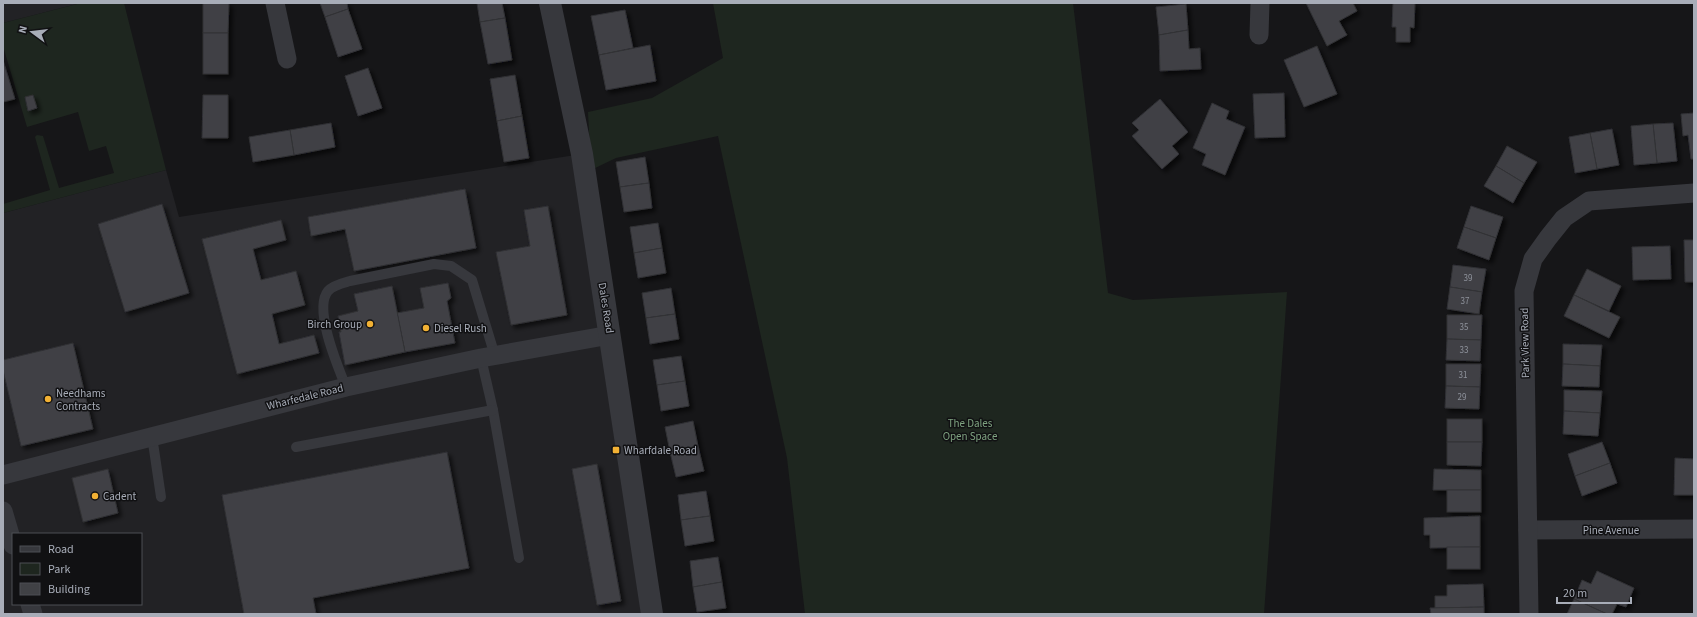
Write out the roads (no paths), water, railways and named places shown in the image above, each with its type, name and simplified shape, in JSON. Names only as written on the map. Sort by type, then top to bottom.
[{"type":"street","points":[[275,3],[288,59]]},
{"type":"street","name":"Dales Road","points":[[550,3],[582,154],[652,614]]},
{"type":"street","points":[[1258,35],[1260,3]]},
{"type":"street","name":"Park View Road","points":[[1529,614],[1524,291],[1532,259],[1564,218],[1589,201],[1694,193]]},
{"type":"street","name":"Wharfedale Road","points":[[3,475],[346,386],[488,357],[610,335]]},
{"type":"street","points":[[3,511],[12,542]]},
{"type":"street","name":"Pine Avenue","points":[[1528,530],[1694,529]]},
{"type":"lane","points":[[346,386],[325,327],[323,305],[327,292],[337,285],[350,280],[434,264],[451,266],[472,280],[488,357],[493,410],[519,558]]},
{"type":"lane","points":[[296,447],[493,410]]},
{"type":"lane","points":[[152,436],[161,496]]},
{"type":"place","name":"Birch Group","points":[[370,324]]},
{"type":"place","name":"Diesel Rush","points":[[426,328]]},
{"type":"place","name":"Needhams Contracts","points":[[48,399]]},
{"type":"place","name":"Wharfdale Road","points":[[616,450]]},
{"type":"place","name":"Cadent","points":[[95,496]]},
{"type":"park label","name":"The Dales Open Space","points":[[970,429]]}]
